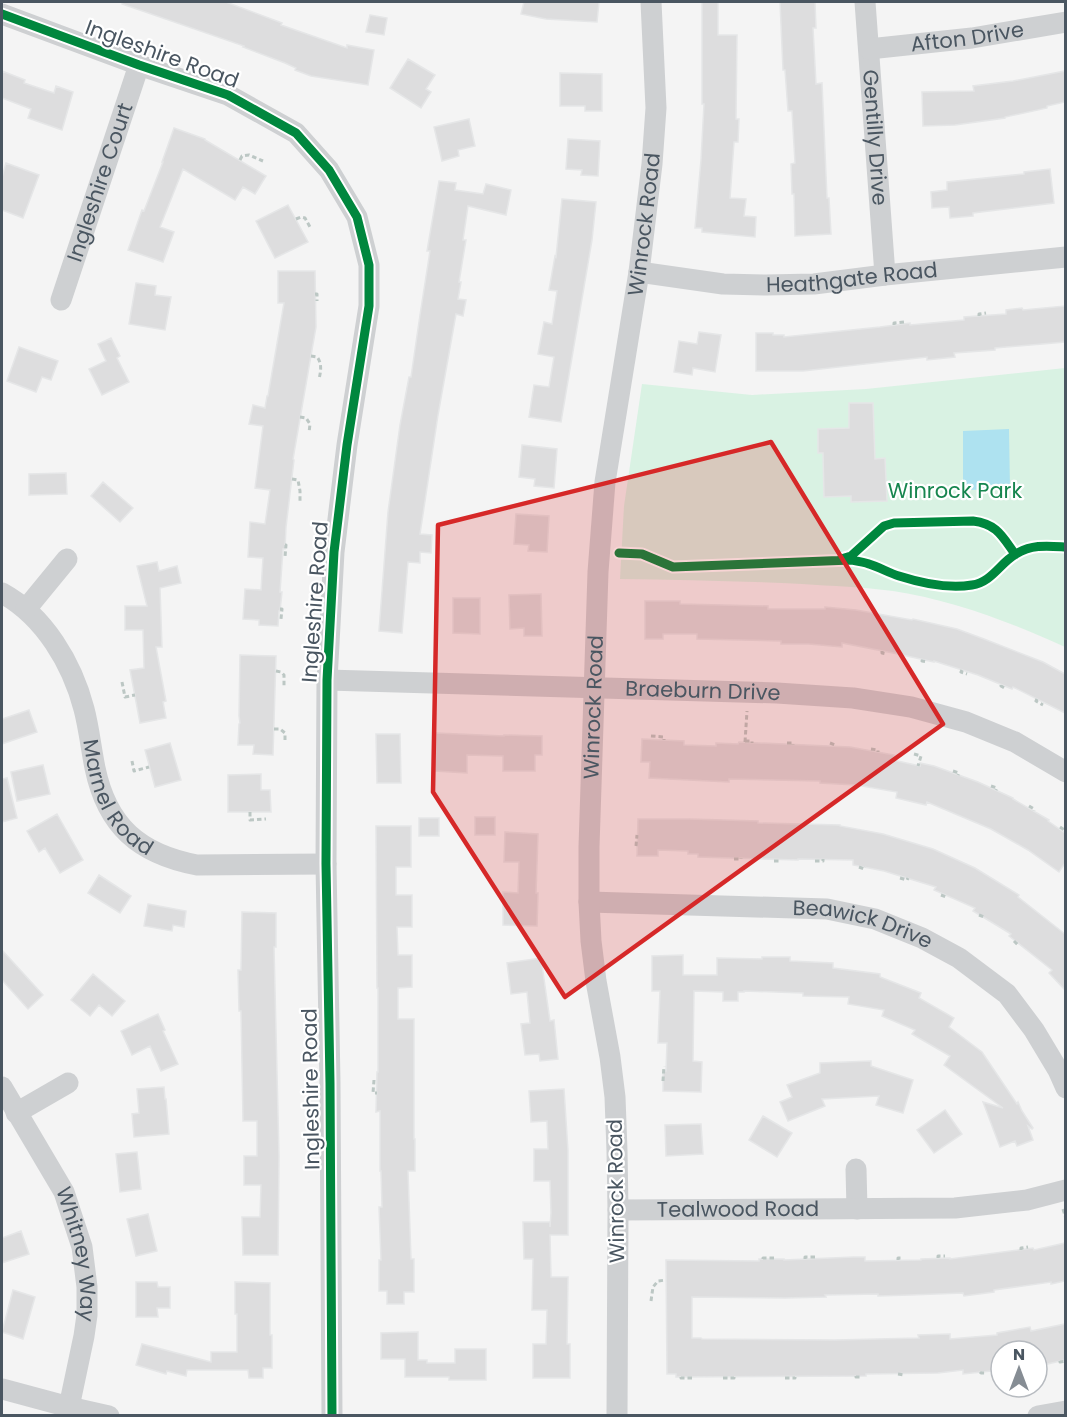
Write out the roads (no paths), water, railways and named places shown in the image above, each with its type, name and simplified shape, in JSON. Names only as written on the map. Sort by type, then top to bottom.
[{"type":"street","name":"Winrock Road","points":[[617,1416],[618,1210],[615,1097],[591,941],[589,846],[598,572],[605,482],[639,272],[652,164],[656,108],[651,2]]},
{"type":"street","name":"Gentilly Drive","points":[[865,2],[885,275]]},
{"type":"street","name":"Ingleshire Road","points":[[2,14],[228,95],[296,132],[329,170],[357,217],[369,265],[369,306],[347,445],[335,541],[327,680],[326,864],[332,1416]]},
{"type":"street","name":"Afton Drive","points":[[869,49],[972,38],[1065,21]]},
{"type":"street","name":"Ingleshire Court","points":[[61,300],[139,65]]},
{"type":"street","name":"Heathgate Road","points":[[639,272],[723,284],[814,284],[1065,257]]},
{"type":"street","points":[[26,609],[67,559]]},
{"type":"street","name":"Marnel Road","points":[[2,593],[26,609],[37,620],[67,663],[84,711],[101,792],[115,818],[131,837],[156,854],[197,865],[326,864]]},
{"type":"street","name":"Braeburn Drive","points":[[327,680],[748,692],[853,698],[911,707],[966,722],[1015,742],[1065,772]]},
{"type":"street","name":"Beawick Drive","points":[[589,902],[827,909],[875,919],[922,938],[959,958],[1007,994],[1034,1030],[1058,1070],[1065,1088]]},
{"type":"street","points":[[16,1113],[68,1083]]},
{"type":"street","name":"Whitney Way","points":[[2,1087],[63,1192],[82,1247],[87,1287],[87,1315],[69,1407]]},
{"type":"street","points":[[856,1169],[857,1209]]},
{"type":"street","name":"Tealwood Road","points":[[618,1210],[955,1208],[1027,1200],[1065,1190]]},
{"type":"street","points":[[2,1389],[109,1416]]},
{"type":"street","points":[[1038,1416],[1065,1411]]},
{"type":"water","points":[[1009,429],[1010,489],[963,490],[963,431]]},
{"type":"park label","name":"Winrock Park","points":[[955,491]]}]
